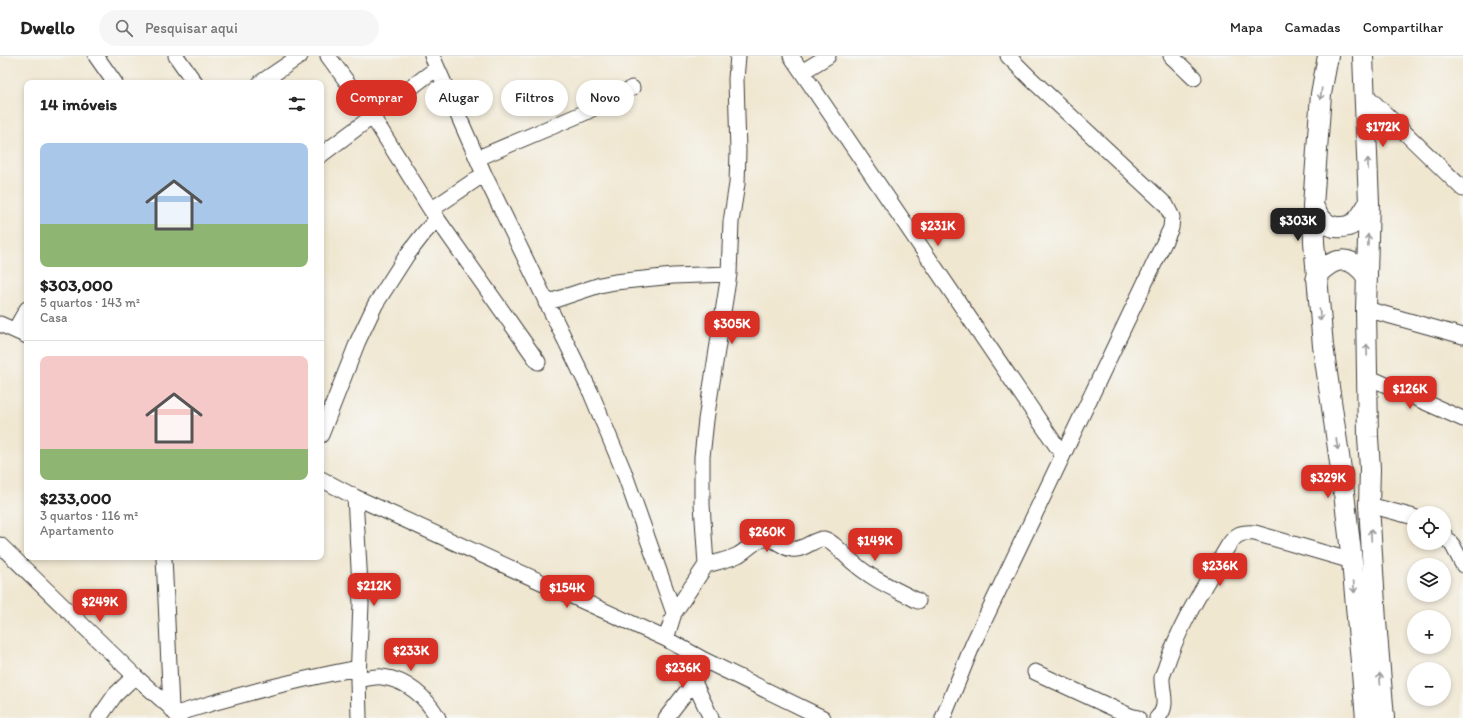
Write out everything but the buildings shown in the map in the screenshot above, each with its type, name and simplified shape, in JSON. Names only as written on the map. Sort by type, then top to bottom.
[{"type":"main road","points":[[1328,56],[1321,94],[1313,206],[1316,276],[1323,346],[1342,476],[1352,561],[1366,718]]},
{"type":"main road","points":[[1363,56],[1369,203],[1366,309],[1370,505],[1376,628],[1384,718]]},
{"type":"main road","points":[[1313,206],[1320,219],[1330,226],[1337,228],[1346,227],[1353,224],[1369,203]]},
{"type":"main road","points":[[1316,276],[1324,267],[1332,262],[1346,261],[1359,266],[1367,277]]},
{"type":"street","points":[[96,56],[113,80]]},
{"type":"street","points":[[176,56],[193,80]]},
{"type":"street","points":[[264,80],[300,56]]},
{"type":"street","points":[[328,56],[346,80]]},
{"type":"street","points":[[666,639],[674,613],[706,565],[702,504],[702,457],[706,420],[729,274],[731,222],[737,184],[738,151],[736,79],[738,56]]},
{"type":"street","points":[[791,56],[1062,454]]},
{"type":"street","points":[[802,72],[828,56]]},
{"type":"street","points":[[943,718],[973,644],[1062,454],[1171,228],[1172,216],[1166,205],[1008,56]]},
{"type":"street","points":[[1171,56],[1194,78]]},
{"type":"street","points":[[414,80],[435,62],[484,174],[594,400],[624,472],[674,613]]},
{"type":"street","points":[[1365,94],[1463,189]]},
{"type":"street","points":[[324,153],[372,116],[434,214],[538,362]]},
{"type":"street","points":[[478,158],[577,116]]},
{"type":"street","points":[[324,427],[358,341],[375,305],[424,233],[434,214],[484,174]]},
{"type":"street","points":[[546,303],[600,285],[615,282],[673,276],[729,274]]},
{"type":"street","points":[[1366,309],[1463,336]]},
{"type":"street","points":[[0,324],[21,333],[24,321]]},
{"type":"street","points":[[1368,377],[1463,419]]},
{"type":"street","points":[[324,481],[355,497],[666,639],[704,660],[823,718]]},
{"type":"street","points":[[355,497],[361,588],[358,674],[359,718]]},
{"type":"street","points":[[1370,505],[1407,515]]},
{"type":"street","points":[[1158,718],[1164,707],[1162,677],[1168,658],[1184,624],[1228,546],[1236,536],[1246,533],[1255,533],[1352,561]]},
{"type":"street","points":[[706,565],[729,559],[746,550],[760,540],[773,540],[786,548],[794,550],[824,539],[867,573],[918,601]]},
{"type":"street","points":[[1451,544],[1463,565]]},
{"type":"street","points":[[0,545],[175,713]]},
{"type":"street","points":[[164,560],[175,713]]},
{"type":"street","points":[[666,718],[694,682],[704,660]]},
{"type":"street","points":[[1035,672],[1130,716],[1138,718]]},
{"type":"street","points":[[175,713],[301,680],[358,674],[395,679],[416,691],[426,700],[438,718]]},
{"type":"street","points":[[100,718],[115,695],[135,676]]},
{"type":"street","points":[[694,682],[711,718]]}]
